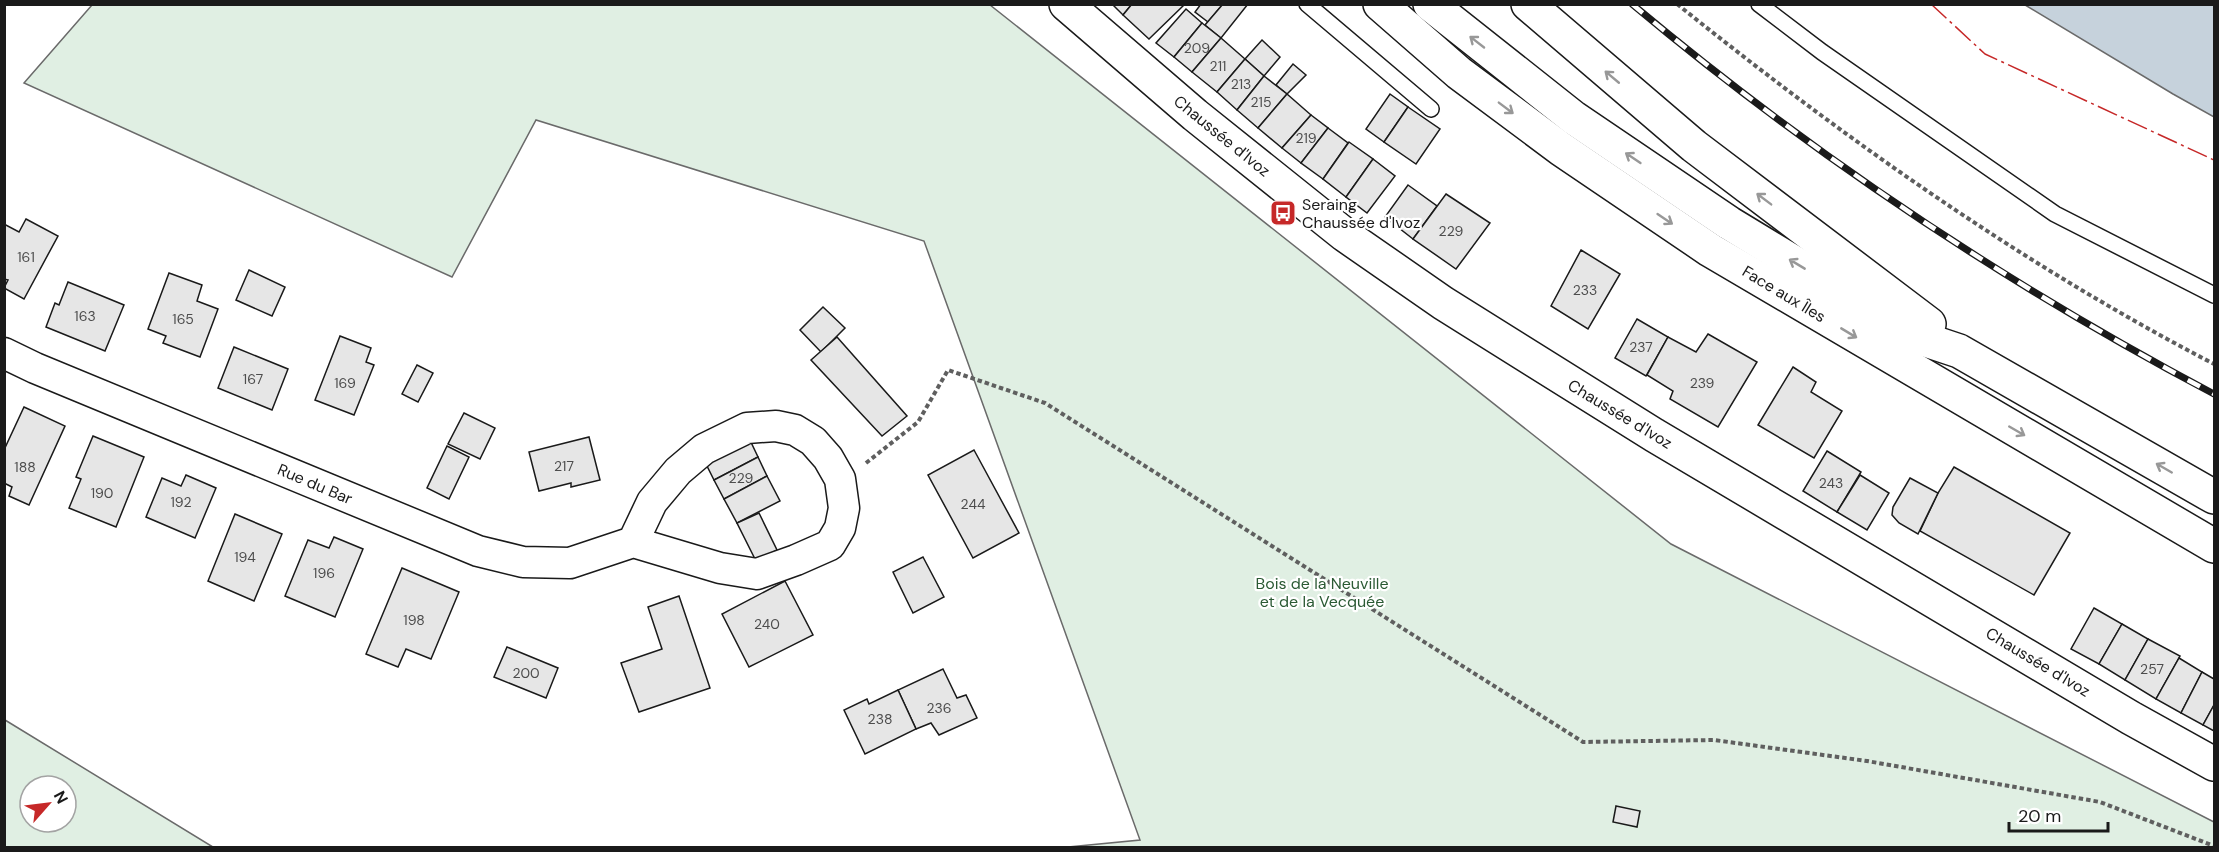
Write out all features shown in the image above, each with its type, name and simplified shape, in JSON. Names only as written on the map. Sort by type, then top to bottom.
[{"type":"main road","name":"Chaussée d'Ivoz","points":[[1066,4],[1195,115],[1310,207],[1362,247],[1443,303],[1654,435],[2132,718],[2214,764]]},
{"type":"main road","name":"Face aux Îles","points":[[1380,4],[1459,72],[1561,149],[1710,250],[2214,546]]},
{"type":"main road","points":[[1528,4],[1694,146],[1922,317],[1959,351]]},
{"type":"main road","name":"Face aux Îles","points":[[1438,12],[1574,117],[1729,223],[1917,337],[1959,351],[2214,497]]},
{"type":"street","name":"Rue du Bar","points":[[4,353],[35,368],[478,551],[523,562],[570,562],[633,542]]},
{"type":"street","points":[[776,426],[795,430],[813,441],[828,458],[840,479],[844,508],[840,528],[830,544],[796,560],[757,574],[720,568],[633,542],[652,502],[678,471],[704,449],[747,428],[776,426]]},
{"type":"lane","points":[[1307,4],[1431,109]]},
{"type":"lane","points":[[1759,4],[1822,52],[2055,214],[2214,295]]},
{"type":"path","points":[[1677,4],[1782,87],[1935,195],[2046,267],[2214,364]]},
{"type":"path","points":[[840,479],[870,461],[918,422],[948,370],[1045,403],[1583,742],[1714,740],[1867,761],[2100,802],[2214,846]]},
{"type":"green space","name":"Bois de la Neuville et de la Vecquée","points":[[92,5],[990,5],[1671,544],[2214,822],[2214,847],[1068,847],[1140,840],[924,241],[536,120],[452,277],[24,83]]},
{"type":"green space","points":[[5,720],[213,847],[5,847]]},
{"type":"shaded area","points":[[2025,5],[2214,5],[2214,117],[2173,94]]},
{"type":"building","points":[[1112,4],[1132,4],[1123,15]]},
{"type":"building","points":[[1132,4],[1185,4],[1149,39],[1123,15]]},
{"type":"building","points":[[1201,4],[1223,4],[1208,22],[1195,12]]},
{"type":"building","points":[[1223,4],[1248,4],[1221,38],[1205,25]]},
{"type":"building","points":[[1186,9],[1202,23],[1174,57],[1156,43]]},
{"type":"building","points":[[1202,23],[1221,38],[1192,72],[1174,57]]},
{"type":"building","points":[[1221,38],[1245,59],[1217,92],[1192,72]]},
{"type":"building","points":[[1262,40],[1280,57],[1264,76],[1245,59]]},
{"type":"building","points":[[1245,59],[1264,76],[1237,110],[1217,92]]},
{"type":"building","points":[[1293,64],[1306,75],[1287,94],[1276,85]]},
{"type":"building","points":[[1264,76],[1287,94],[1258,128],[1237,110]]},
{"type":"building","points":[[1287,94],[1311,115],[1282,148],[1258,128]]},
{"type":"building","points":[[1390,94],[1408,107],[1384,142],[1366,129]]},
{"type":"building","points":[[1408,107],[1440,129],[1416,164],[1384,142]]},
{"type":"building","points":[[1311,115],[1328,128],[1301,163],[1282,148]]},
{"type":"building","points":[[1328,128],[1348,143],[1323,179],[1301,163]]},
{"type":"building","points":[[1349,142],[1373,159],[1346,197],[1323,179]]},
{"type":"building","points":[[1373,159],[1395,176],[1367,213],[1346,197]]},
{"type":"building","points":[[1408,185],[1437,206],[1413,239],[1385,217]]},
{"type":"building","points":[[1446,194],[1490,223],[1456,269],[1413,239]]},
{"type":"building","points":[[26,219],[58,236],[24,299],[4,288],[8,280],[4,279],[4,224],[19,232]]},
{"type":"building","points":[[1581,250],[1620,274],[1588,329],[1551,306]]},
{"type":"building","points":[[249,270],[285,287],[272,316],[236,300]]},
{"type":"building","points":[[169,273],[202,285],[197,301],[218,309],[200,357],[163,343],[166,336],[148,329]]},
{"type":"building","points":[[68,282],[124,305],[105,351],[46,327],[55,303],[59,305]]},
{"type":"building","points":[[823,307],[845,328],[821,352],[800,330]]},
{"type":"building","points":[[1637,319],[1668,337],[1646,376],[1615,358]]},
{"type":"building","points":[[1708,334],[1757,362],[1718,427],[1670,399],[1673,391],[1647,375],[1668,337],[1696,352]]},
{"type":"building","points":[[340,336],[371,348],[366,362],[374,365],[354,415],[315,400]]},
{"type":"building","points":[[837,337],[907,416],[882,436],[811,360]]},
{"type":"building","points":[[234,347],[288,369],[272,410],[218,388]]},
{"type":"building","points":[[417,365],[433,373],[418,402],[402,394]]},
{"type":"building","points":[[1793,367],[1816,382],[1811,392],[1842,411],[1814,458],[1758,425]]},
{"type":"building","points":[[24,407],[65,426],[29,505],[9,496],[12,487],[4,483],[4,450]]},
{"type":"building","points":[[464,413],[495,428],[480,459],[448,444]]},
{"type":"building","points":[[93,436],[144,457],[116,527],[69,508],[81,479],[76,477]]},
{"type":"building","points":[[748,436],[758,457],[714,480],[703,458]]},
{"type":"building","points":[[589,437],[600,480],[571,487],[571,483],[539,491],[529,452]]},
{"type":"building","points":[[447,446],[469,457],[449,499],[427,488]]},
{"type":"building","points":[[974,450],[1019,533],[973,558],[928,475]]},
{"type":"building","points":[[1827,451],[1861,472],[1837,512],[1803,491]]},
{"type":"building","points":[[758,457],[767,476],[724,499],[714,480]]},
{"type":"building","points":[[1954,467],[2070,533],[2034,595],[1920,531],[1938,493]]},
{"type":"building","points":[[186,475],[216,488],[195,538],[146,517],[162,478],[181,486]]},
{"type":"building","points":[[1860,475],[1889,493],[1867,530],[1837,512]]},
{"type":"building","points":[[767,476],[780,501],[737,523],[724,499]]},
{"type":"building","points":[[1910,478],[1938,493],[1918,534],[1899,523],[1892,515],[1893,507]]},
{"type":"building","points":[[759,513],[777,550],[756,561],[737,523]]},
{"type":"building","points":[[235,514],[282,534],[254,601],[208,581]]},
{"type":"building","points":[[334,537],[363,549],[335,617],[285,596],[308,540],[329,548]]},
{"type":"building","points":[[923,557],[944,597],[913,613],[893,572]]},
{"type":"building","points":[[402,568],[459,592],[431,659],[406,649],[398,667],[366,654]]},
{"type":"building","points":[[785,581],[813,635],[749,667],[722,614]]},
{"type":"building","points":[[679,596],[710,688],[639,712],[621,663],[662,649],[648,607]]},
{"type":"building","points":[[2094,608],[2122,624],[2099,664],[2071,649]]},
{"type":"building","points":[[2122,624],[2148,639],[2125,680],[2099,664]]},
{"type":"building","points":[[2148,639],[2180,656],[2156,699],[2125,680]]},
{"type":"building","points":[[507,647],[558,668],[546,698],[494,677]]},
{"type":"building","points":[[2179,658],[2202,672],[2181,713],[2156,699]]},
{"type":"building","points":[[943,669],[957,698],[966,695],[977,718],[939,735],[931,723],[916,729],[898,690]]},
{"type":"building","points":[[2202,672],[2214,679],[2214,705],[2203,725],[2181,713]]},
{"type":"building","points":[[898,690],[916,729],[865,754],[844,710],[867,699],[869,704]]},
{"type":"building","points":[[2214,705],[2214,731],[2203,725]]},
{"type":"building","points":[[1616,806],[1640,811],[1637,827],[1613,822]]},
{"type":"railway","points":[[1632,4],[1769,113],[1840,165],[1913,214],[2061,308],[2214,394]]},
{"type":"power","points":[[1931,4],[1985,54],[2214,160]]},
{"type":"place","name":"Seraing Chaussée d'Ivoz","points":[[1283,213]]}]
